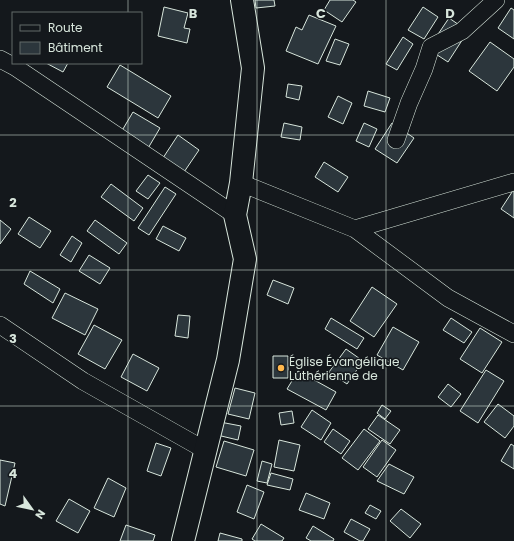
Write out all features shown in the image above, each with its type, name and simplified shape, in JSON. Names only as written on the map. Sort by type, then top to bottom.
[{"type":"street","points":[[183,541],[228,360],[246,260],[236,215],[241,184],[253,68],[242,0]]},
{"type":"street","points":[[396,140],[409,103],[424,70],[431,47],[462,31],[496,0]]},
{"type":"street","points":[[0,59],[15,67],[236,215]]},
{"type":"street","points":[[354,229],[514,182]]},
{"type":"street","points":[[241,184],[354,229],[448,298],[514,334]]},
{"type":"street","points":[[0,325],[83,381],[205,450]]},
{"type":"building","points":[[255,0],[274,0],[275,6],[256,8]]},
{"type":"building","points":[[330,0],[353,0],[356,2],[342,22],[324,10]]},
{"type":"building","points":[[164,7],[188,13],[184,28],[190,29],[187,43],[158,36]]},
{"type":"building","points":[[423,7],[438,17],[424,39],[408,30]]},
{"type":"building","points":[[511,8],[514,10],[514,39],[498,28]]},
{"type":"building","points":[[309,15],[336,26],[318,64],[286,51],[296,27],[302,30]]},
{"type":"building","points":[[449,18],[468,31],[448,62],[428,49]]},
{"type":"building","points":[[403,37],[413,44],[397,70],[386,64]]},
{"type":"building","points":[[335,39],[349,44],[340,65],[326,61]]},
{"type":"building","points":[[490,42],[514,59],[514,67],[497,91],[469,71]]},
{"type":"building","points":[[48,64],[67,64],[63,72]]},
{"type":"building","points":[[120,65],[171,96],[158,118],[107,87]]},
{"type":"building","points":[[288,84],[302,86],[299,100],[286,97]]},
{"type":"building","points":[[368,91],[390,98],[385,112],[364,106]]},
{"type":"building","points":[[338,96],[352,103],[343,124],[328,117]]},
{"type":"building","points":[[133,112],[160,128],[144,155],[117,139]]},
{"type":"building","points":[[284,123],[302,127],[300,140],[281,137]]},
{"type":"building","points":[[364,123],[377,129],[369,147],[356,141]]},
{"type":"building","points":[[392,123],[414,138],[397,163],[375,149]]},
{"type":"building","points":[[178,135],[199,150],[182,175],[161,161]]},
{"type":"building","points":[[324,162],[348,177],[338,192],[315,177]]},
{"type":"building","points":[[148,175],[160,183],[148,199],[136,191]]},
{"type":"building","points":[[111,184],[143,208],[134,221],[101,197]]},
{"type":"building","points":[[165,187],[176,194],[149,235],[138,228]]},
{"type":"building","points":[[514,189],[514,218],[501,209]]},
{"type":"building","points":[[29,217],[51,231],[40,248],[18,234]]},
{"type":"building","points":[[0,220],[11,229],[0,244]]},
{"type":"building","points":[[95,220],[127,243],[119,254],[87,231]]},
{"type":"building","points":[[163,226],[186,238],[179,251],[156,239]]},
{"type":"building","points":[[72,236],[82,243],[71,262],[60,255]]},
{"type":"building","points":[[89,255],[110,268],[100,284],[79,271]]},
{"type":"building","points":[[30,271],[60,289],[53,303],[24,284]]},
{"type":"building","points":[[273,280],[294,288],[288,304],[267,295]]},
{"type":"building","points":[[372,287],[397,304],[374,337],[350,321]]},
{"type":"building","points":[[65,293],[98,309],[85,335],[52,318]]},
{"type":"building","points":[[178,315],[190,316],[188,338],[175,336]]},
{"type":"building","points":[[331,318],[364,338],[357,349],[325,329]]},
{"type":"building","points":[[451,318],[472,332],[464,343],[443,330]]},
{"type":"building","points":[[94,325],[122,340],[105,369],[78,354]]},
{"type":"building","points":[[393,327],[419,342],[403,370],[377,355]]},
{"type":"building","points":[[480,328],[502,342],[482,373],[460,359]]},
{"type":"building","points":[[346,349],[363,361],[347,384],[329,372]]},
{"type":"building","points":[[133,354],[159,368],[147,391],[121,377]]},
{"type":"building","points":[[273,356],[288,356],[288,378],[273,378]]},
{"type":"building","points":[[486,370],[504,381],[478,423],[460,411]]},
{"type":"building","points":[[298,371],[336,392],[326,410],[287,389]]},
{"type":"building","points":[[448,384],[461,394],[451,407],[438,397]]},
{"type":"building","points":[[235,388],[255,393],[249,419],[228,414]]},
{"type":"building","points":[[498,404],[514,416],[514,426],[505,438],[484,422]]},
{"type":"building","points":[[382,405],[391,411],[385,419],[377,413]]},
{"type":"building","points":[[312,410],[331,423],[321,440],[301,427]]},
{"type":"building","points":[[292,411],[294,423],[281,425],[279,413]]},
{"type":"building","points":[[378,415],[400,430],[390,444],[368,429]]},
{"type":"building","points":[[220,422],[241,426],[238,440],[217,435]]},
{"type":"building","points":[[333,429],[350,441],[341,454],[324,442]]},
{"type":"building","points":[[364,429],[380,441],[358,470],[342,458]]},
{"type":"building","points":[[279,440],[300,445],[294,471],[274,467]]},
{"type":"building","points":[[382,440],[396,450],[377,477],[363,467]]},
{"type":"building","points":[[224,441],[254,450],[246,476],[216,467]]},
{"type":"building","points":[[156,443],[171,448],[161,476],[147,471]]},
{"type":"building","points":[[511,444],[514,446],[514,469],[501,461]]},
{"type":"building","points":[[0,460],[15,463],[5,506],[0,504]]},
{"type":"building","points":[[262,461],[272,464],[267,483],[257,481]]},
{"type":"building","points":[[389,464],[414,477],[404,494],[377,481]]},
{"type":"building","points":[[271,473],[293,479],[290,490],[267,485]]},
{"type":"building","points":[[108,478],[126,488],[114,517],[94,508]]},
{"type":"building","points":[[247,485],[264,492],[254,519],[237,512]]},
{"type":"building","points":[[306,493],[330,503],[324,519],[299,510]]},
{"type":"building","points":[[69,499],[90,511],[78,533],[56,521]]},
{"type":"building","points":[[370,505],[381,511],[376,519],[365,513]]},
{"type":"building","points":[[401,509],[421,524],[410,538],[390,521]]},
{"type":"building","points":[[351,519],[370,529],[363,541],[360,541],[344,532]]},
{"type":"building","points":[[261,524],[284,538],[282,541],[255,541],[252,539]]},
{"type":"building","points":[[126,525],[155,535],[153,541],[120,541]]},
{"type":"building","points":[[313,526],[334,539],[333,541],[311,541],[306,538]]},
{"type":"building","points":[[220,533],[242,539],[242,541],[218,541]]},
{"type":"place","name":"Église Évangélique Luthérienne de","points":[[281,368]]}]
